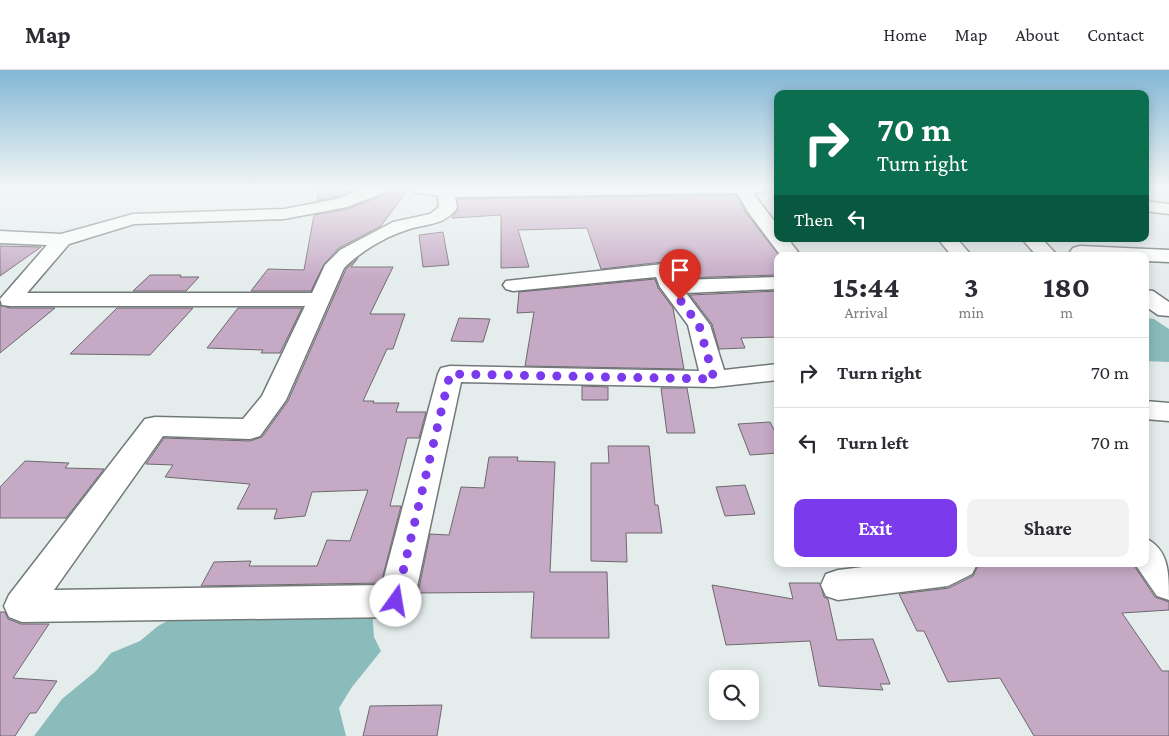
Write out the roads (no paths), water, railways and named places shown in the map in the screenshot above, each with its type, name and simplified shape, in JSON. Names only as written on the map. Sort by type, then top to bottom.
[{"type":"street","points":[[0,236],[62,240],[133,219]]},
{"type":"street","points":[[431,219],[399,226],[347,254],[335,265],[273,400],[250,430],[155,426],[22,606],[396,601],[450,374],[714,379],[774,372]]},
{"type":"street","points":[[763,219],[774,234]]},
{"type":"street","points":[[62,240],[10,300],[320,299]]},
{"type":"street","points":[[780,242],[788,252]]},
{"type":"street","points":[[950,242],[958,252]]},
{"type":"street","points":[[1034,242],[1044,252]]},
{"type":"street","points":[[1149,255],[1169,256]]},
{"type":"street","points":[[513,285],[663,270],[671,287],[699,325],[714,379]]},
{"type":"street","points":[[671,287],[774,283]]},
{"type":"street","points":[[1149,300],[1160,311]]},
{"type":"street","points":[[1149,410],[1169,412]]},
{"type":"street","points":[[1149,558],[1169,585]]},
{"type":"street","points":[[838,585],[948,571],[955,567]]},
{"type":"water","points":[[1149,318],[1154,319],[1169,329],[1169,362],[1149,361]]},
{"type":"water","points":[[372,609],[374,637],[381,651],[352,687],[339,708],[346,736],[34,736],[62,699],[96,671],[111,653],[140,641],[158,626],[184,612]]}]
